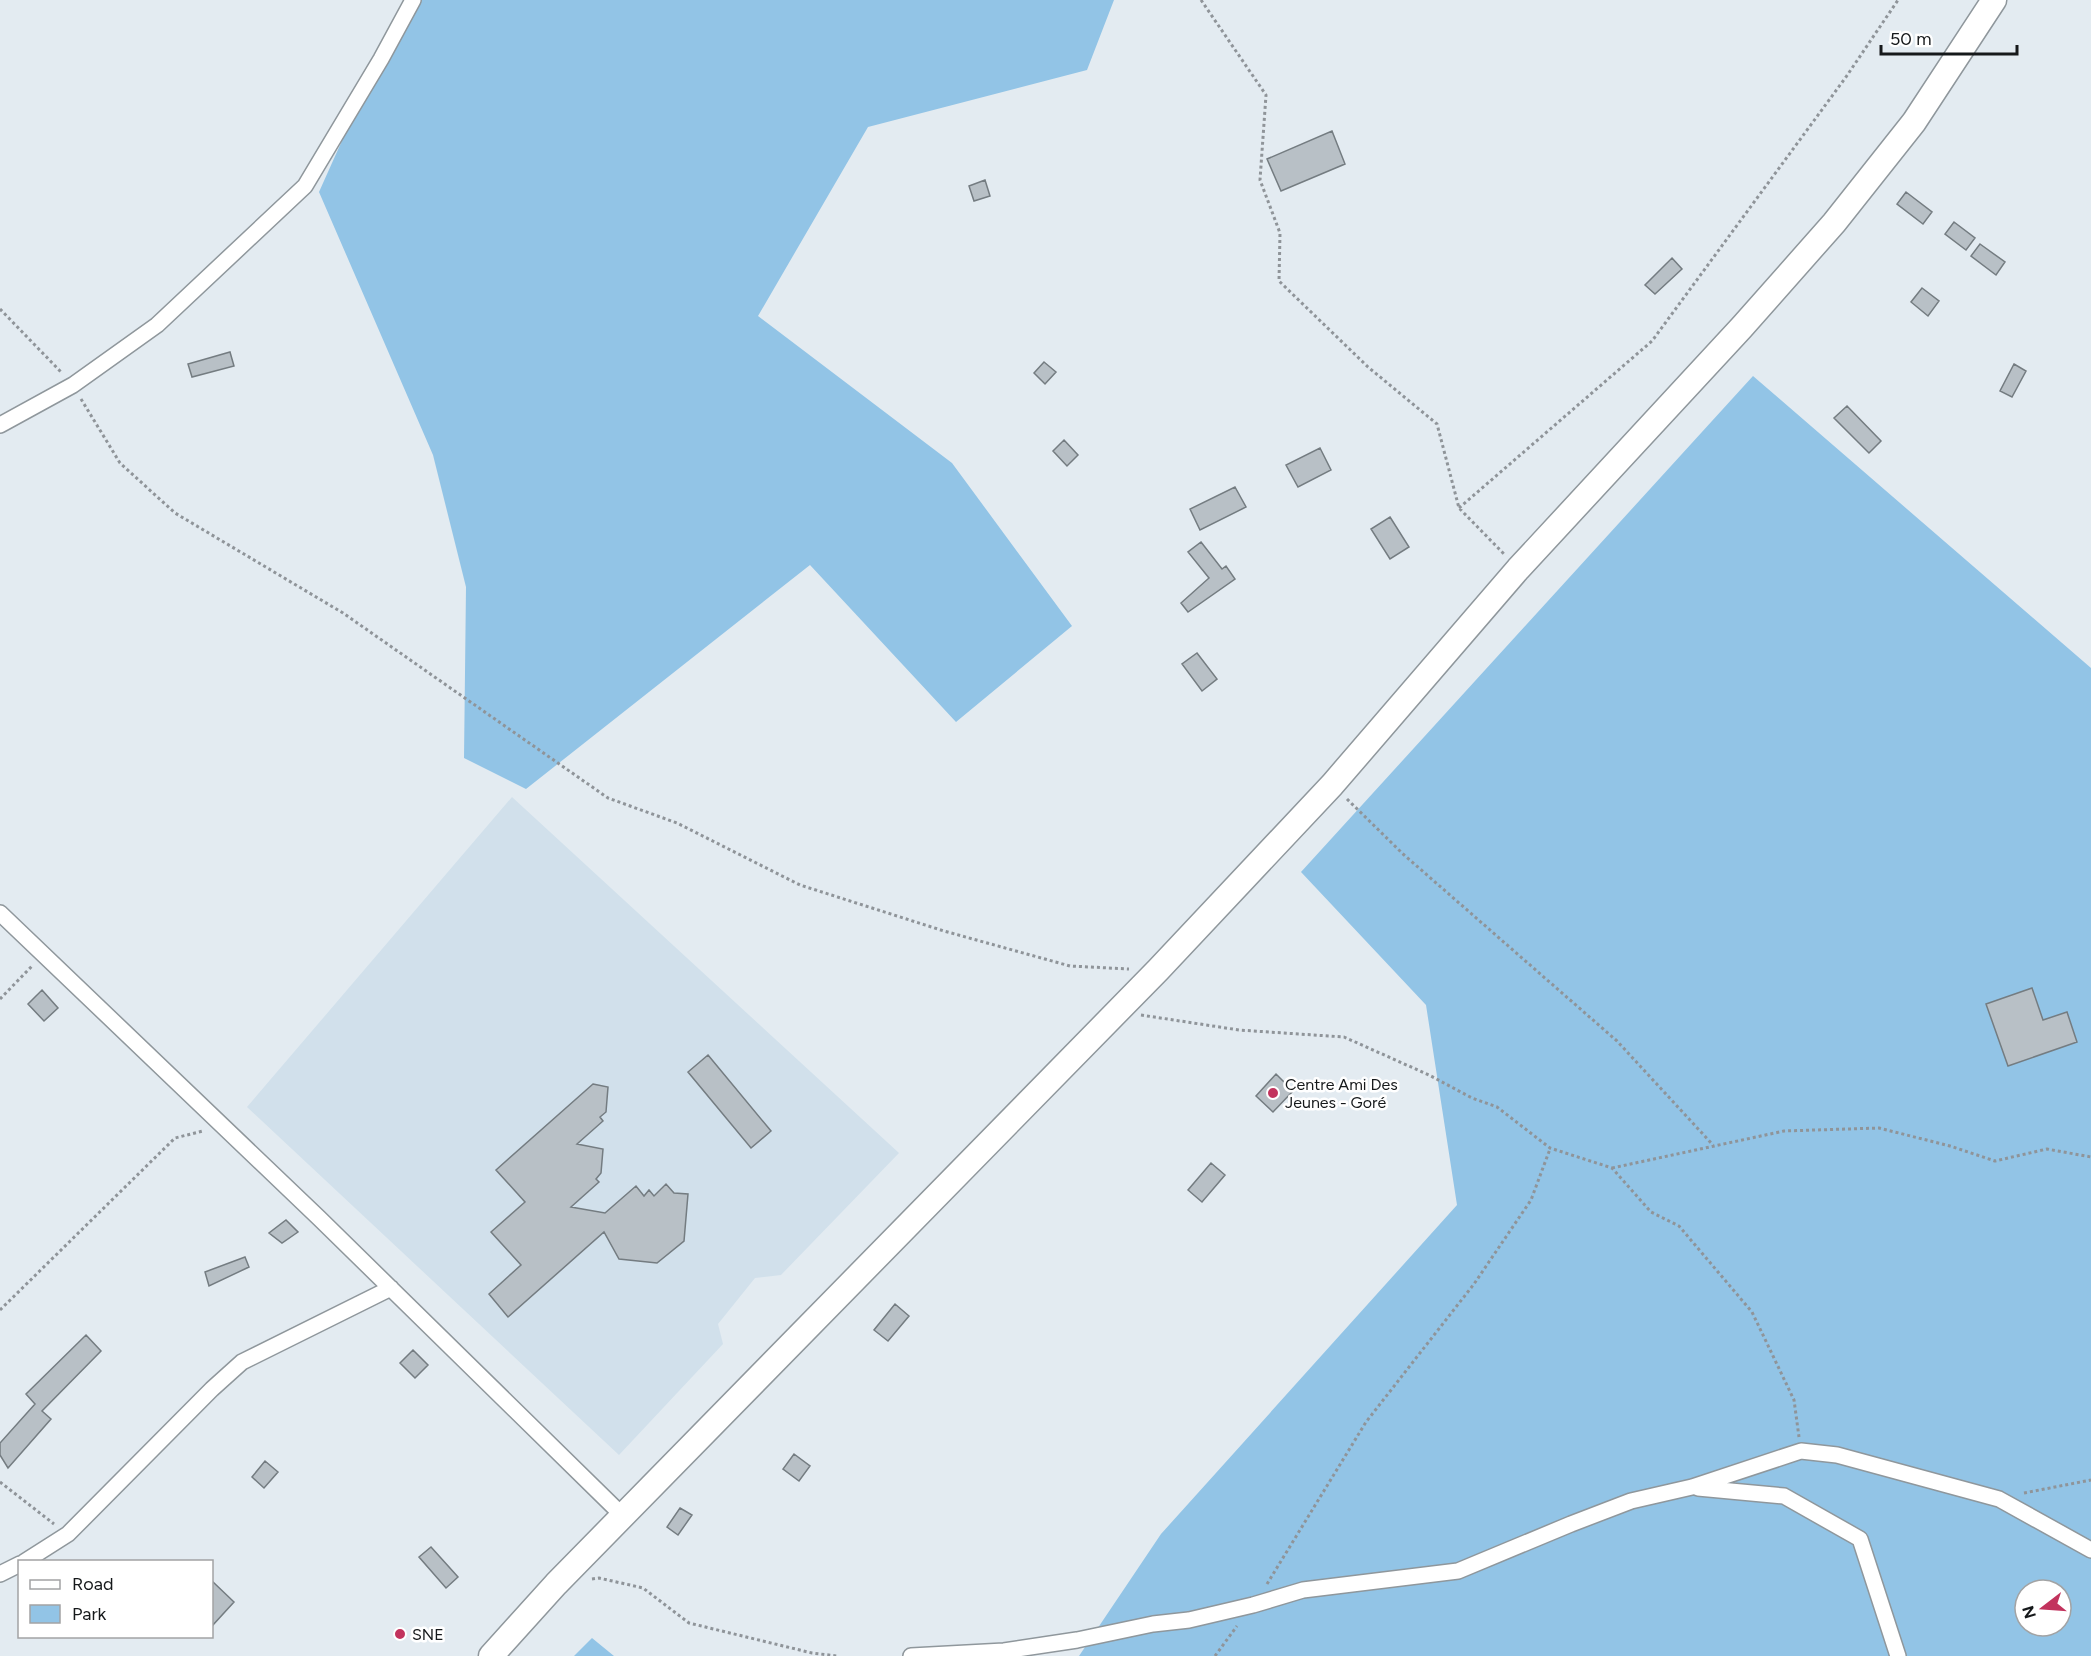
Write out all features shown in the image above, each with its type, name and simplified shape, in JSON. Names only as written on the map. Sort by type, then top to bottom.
[{"type":"main road","points":[[492,1656],[622,1515],[1158,970],[1332,784],[1518,569],[1742,327],[1834,223],[1914,122],[1994,0]]},
{"type":"street","points":[[0,425],[73,385],[157,325],[304,186],[381,59],[413,0]]},
{"type":"street","points":[[0,913],[224,1126],[622,1515]]},
{"type":"street","points":[[27,1560],[68,1534],[212,1389],[242,1362],[391,1288]]},
{"type":"street","points":[[911,1656],[1004,1651],[1077,1640],[1153,1624],[1190,1620],[1303,1590],[1458,1571],[1631,1501],[1692,1487],[1801,1450],[1837,1455],[1999,1499],[2091,1550]]},
{"type":"street","points":[[1692,1487],[1784,1496],[1860,1539],[1898,1656]]},
{"type":"street","points":[[0,1574],[18,1565]]},
{"type":"path","points":[[1202,0],[1266,95],[1260,180],[1280,233],[1279,281],[1368,368],[1437,424],[1459,508],[1518,569]]},
{"type":"path","points":[[1459,508],[1652,341],[1846,77],[1898,0]]},
{"type":"path","points":[[0,309],[73,385],[120,463],[175,513],[343,613],[608,798],[677,823],[800,885],[944,931],[1070,966],[1158,970]]},
{"type":"path","points":[[1332,784],[1403,854],[1617,1041],[1713,1145]]},
{"type":"path","points":[[0,999],[44,954]]},
{"type":"path","points":[[1115,1012],[1239,1030],[1344,1037],[1429,1075],[1472,1098],[1497,1107],[1550,1148],[1612,1168],[1651,1212],[1679,1226],[1752,1312],[1794,1400],[1801,1450]]},
{"type":"path","points":[[0,1310],[176,1138],[224,1126]]},
{"type":"path","points":[[1612,1168],[1784,1131],[1879,1128],[1950,1146],[1995,1161],[2047,1149],[2091,1157]]},
{"type":"path","points":[[1215,1656],[1253,1605],[1366,1422],[1473,1284],[1532,1200],[1550,1148]]},
{"type":"path","points":[[1999,1499],[2091,1480]]},
{"type":"path","points":[[0,1482],[68,1534]]},
{"type":"path","points":[[588,1579],[599,1578],[643,1588],[689,1623],[812,1653],[837,1656]]},
{"type":"shaded area","points":[[512,797],[899,1153],[781,1275],[755,1278],[718,1324],[723,1344],[619,1455],[247,1107]]},
{"type":"green space","points":[[405,0],[1114,0],[1087,70],[868,127],[758,316],[952,463],[1072,626],[956,722],[810,565],[526,789],[464,758],[466,587],[433,455],[319,192]]},
{"type":"green space","points":[[1753,376],[2091,668],[2091,1656],[1079,1656],[1161,1534],[1457,1205],[1426,1005],[1301,872]]},
{"type":"green space","points":[[592,1638],[614,1656],[574,1656]]},
{"type":"building","points":[[1332,131],[1345,164],[1281,191],[1267,159]]},
{"type":"building","points":[[985,180],[990,196],[974,201],[969,186]]},
{"type":"building","points":[[1906,192],[1932,212],[1923,224],[1897,204]]},
{"type":"building","points":[[1954,222],[1975,238],[1966,250],[1945,234]]},
{"type":"building","points":[[1980,244],[2005,262],[1996,275],[1971,256]]},
{"type":"building","points":[[1672,258],[1682,269],[1655,294],[1645,285]]},
{"type":"building","points":[[1922,288],[1939,301],[1928,316],[1911,302]]},
{"type":"building","points":[[230,352],[234,366],[192,377],[188,364]]},
{"type":"building","points":[[1044,362],[1056,372],[1045,384],[1034,373]]},
{"type":"building","points":[[2014,364],[2026,371],[2012,397],[2000,391]]},
{"type":"building","points":[[1847,406],[1881,441],[1869,453],[1834,418]]},
{"type":"building","points":[[1064,440],[1078,455],[1067,466],[1053,451]]},
{"type":"building","points":[[1320,448],[1331,470],[1298,487],[1286,465]]},
{"type":"building","points":[[1235,487],[1246,507],[1200,530],[1190,509]]},
{"type":"building","points":[[1390,517],[1409,547],[1390,559],[1371,529]]},
{"type":"building","points":[[1201,542],[1222,569],[1226,566],[1235,579],[1188,612],[1181,603],[1209,578],[1188,552]]},
{"type":"building","points":[[1197,653],[1217,679],[1202,691],[1182,664]]},
{"type":"building","points":[[2032,988],[2043,1020],[2067,1012],[2077,1042],[2008,1066],[1986,1004]]},
{"type":"building","points":[[42,990],[58,1008],[44,1021],[28,1004]]},
{"type":"building","points":[[708,1055],[771,1131],[751,1148],[688,1072]]},
{"type":"building","points":[[1276,1074],[1293,1091],[1273,1112],[1256,1096]]},
{"type":"building","points":[[593,1084],[608,1087],[606,1112],[600,1117],[603,1121],[577,1144],[603,1149],[601,1173],[596,1179],[599,1182],[571,1207],[605,1213],[636,1186],[644,1196],[649,1190],[654,1196],[666,1184],[674,1193],[688,1194],[684,1241],[657,1263],[619,1259],[604,1232],[508,1317],[489,1294],[521,1265],[491,1232],[525,1202],[496,1170]]},
{"type":"building","points":[[1211,1163],[1225,1175],[1202,1202],[1188,1190]]},
{"type":"building","points":[[286,1220],[298,1232],[282,1243],[269,1233]]},
{"type":"building","points":[[245,1257],[249,1267],[209,1286],[205,1272]]},
{"type":"building","points":[[895,1304],[909,1316],[888,1341],[874,1330]]},
{"type":"building","points":[[86,1335],[101,1351],[42,1411],[51,1419],[8,1468],[0,1455],[0,1443],[35,1404],[26,1394]]},
{"type":"building","points":[[413,1350],[428,1365],[415,1378],[400,1363]]},
{"type":"building","points":[[794,1454],[810,1466],[799,1481],[783,1469]]},
{"type":"building","points":[[265,1461],[278,1472],[264,1488],[252,1477]]},
{"type":"building","points":[[680,1508],[692,1515],[678,1535],[667,1527]]},
{"type":"building","points":[[431,1547],[458,1577],[446,1588],[419,1557]]},
{"type":"building","points":[[213,1582],[234,1602],[213,1625]]},
{"type":"place","name":"Centre Ami Des Jeunes - Goré","points":[[1273,1093]]},
{"type":"place","name":"SNE","points":[[400,1634]]}]
